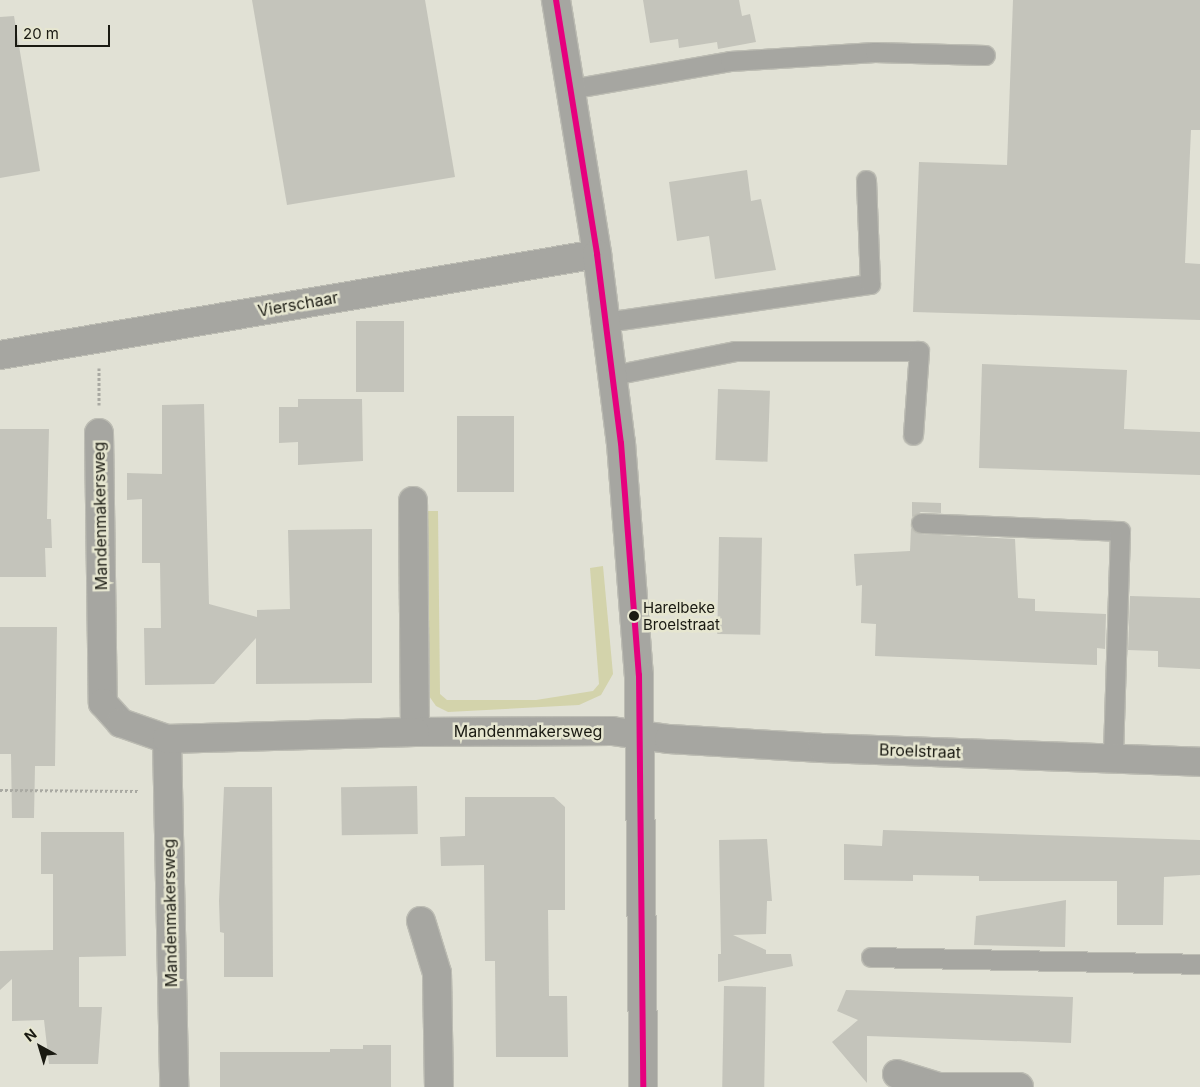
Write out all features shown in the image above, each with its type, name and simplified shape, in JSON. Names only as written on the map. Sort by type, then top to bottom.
[{"type":"street","points":[[556,0],[597,254],[621,443],[641,735],[643,1087]]},
{"type":"street","name":"Vierschaar","points":[[0,355],[597,254]]},
{"type":"street","name":"Mandenmakersweg","points":[[99,433],[103,702],[121,723],[167,739],[415,732],[612,731],[641,735]]},
{"type":"street","points":[[413,501],[415,732]]},
{"type":"street","name":"Broelstraat","points":[[641,735],[822,748],[1200,762]]},
{"type":"street","name":"Mandenmakersweg","points":[[167,739],[174,1087]]},
{"type":"street","points":[[421,922],[437,972],[439,1087]]},
{"type":"street","points":[[897,1074],[939,1087],[1019,1087]]},
{"type":"lane","points":[[570,89],[730,61],[875,52],[985,55]]},
{"type":"lane","points":[[606,322],[870,284],[866,180]]},
{"type":"lane","points":[[613,376],[734,351],[919,351],[913,435]]},
{"type":"lane","points":[[921,523],[1120,531],[1113,758]]},
{"type":"lane","points":[[872,957],[1200,964]]},
{"type":"path","points":[[99,433],[100,338]]},
{"type":"path","points":[[0,790],[168,791]]},
{"type":"green space","points":[[425,511],[438,511],[440,694],[447,700],[536,700],[593,691],[599,684],[590,568],[603,566],[613,674],[601,695],[579,705],[448,712],[436,706],[429,696]]},
{"type":"building","points":[[252,0],[425,0],[455,177],[287,205]]},
{"type":"building","points":[[643,0],[739,0],[742,16],[750,14],[756,42],[718,49],[717,42],[679,48],[678,39],[650,43]]},
{"type":"building","points":[[1013,0],[1200,0],[1200,130],[1191,130],[1185,263],[1200,264],[1200,320],[913,312],[919,162],[1007,165]]},
{"type":"building","points":[[14,16],[40,171],[0,178],[0,17]]},
{"type":"building","points":[[747,170],[751,201],[761,199],[776,270],[715,279],[709,236],[677,241],[669,182]]},
{"type":"building","points":[[356,321],[404,321],[404,392],[356,392]]},
{"type":"building","points":[[982,364],[1127,370],[1124,429],[1200,432],[1200,475],[979,468]]},
{"type":"building","points":[[718,389],[770,391],[767,462],[716,460]]},
{"type":"building","points":[[298,399],[362,399],[363,461],[298,465],[298,442],[279,443],[279,407],[298,407]]},
{"type":"building","points":[[204,404],[209,604],[257,617],[257,610],[290,609],[288,530],[372,529],[372,683],[256,684],[256,638],[214,684],[145,685],[144,628],[161,628],[160,563],[142,563],[142,499],[127,500],[127,473],[162,474],[162,405]]},
{"type":"building","points":[[457,416],[514,416],[514,492],[457,492]]},
{"type":"building","points":[[0,429],[49,429],[47,519],[51,519],[52,548],[45,548],[46,577],[0,577]]},
{"type":"building","points":[[912,502],[941,503],[941,513],[921,512],[912,517]]},
{"type":"building","points":[[911,528],[921,534],[1015,539],[1018,598],[1035,599],[1035,611],[1106,614],[1105,649],[1097,648],[1097,665],[875,656],[876,624],[861,623],[862,585],[856,586],[854,554],[910,551]]},
{"type":"building","points":[[719,537],[762,538],[760,635],[717,634]]},
{"type":"building","points":[[1130,596],[1200,598],[1200,669],[1158,667],[1158,651],[1128,650]]},
{"type":"building","points":[[0,627],[57,627],[55,766],[35,766],[34,818],[12,818],[11,754],[0,754]]},
{"type":"building","points":[[417,786],[418,834],[342,835],[341,787]]},
{"type":"building","points":[[224,787],[272,787],[273,977],[224,977],[224,933],[220,932],[219,901]]},
{"type":"building","points":[[465,797],[554,797],[565,807],[565,910],[548,910],[549,996],[567,996],[568,1057],[496,1057],[495,961],[485,961],[484,865],[441,866],[440,837],[465,836]]},
{"type":"building","points":[[883,830],[1200,840],[1200,875],[1164,877],[1163,925],[1117,925],[1117,881],[979,881],[979,876],[913,875],[913,881],[844,880],[844,844],[882,846]]},
{"type":"building","points":[[41,832],[124,832],[126,956],[79,957],[79,1007],[102,1007],[98,1064],[49,1064],[44,1020],[12,1021],[12,979],[0,990],[0,951],[53,950],[53,874],[41,874]]},
{"type":"building","points":[[767,839],[772,901],[767,901],[766,934],[733,935],[766,950],[766,954],[791,954],[793,966],[718,982],[718,954],[721,954],[719,840]]},
{"type":"building","points":[[1066,900],[1065,947],[974,945],[976,916]]},
{"type":"building","points":[[724,986],[766,987],[764,1087],[722,1087]]},
{"type":"building","points":[[846,990],[1073,997],[1071,1043],[867,1036],[867,1083],[832,1042],[858,1020],[837,1011]]},
{"type":"building","points":[[363,1045],[391,1045],[391,1087],[220,1087],[220,1052],[330,1052],[330,1049],[363,1049]]},
{"type":"transit line","points":[[556,0],[597,254],[621,443],[639,675],[643,1087]]},
{"type":"place","name":"Harelbeke Broelstraat","points":[[634,616]]}]
